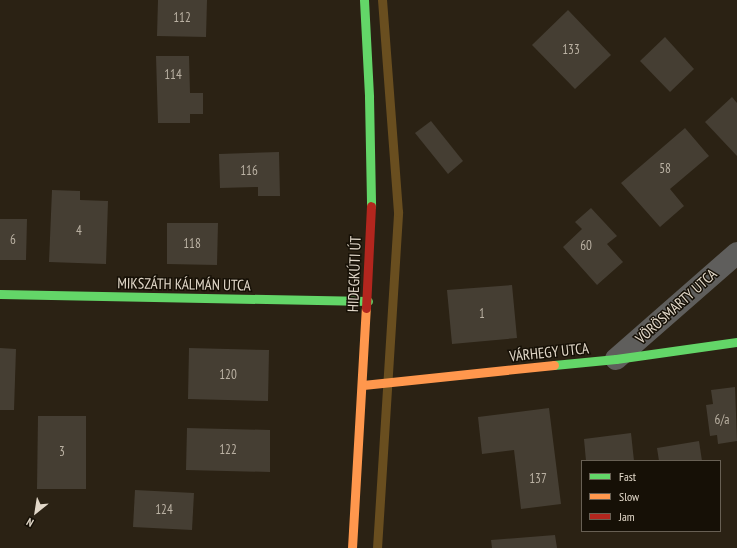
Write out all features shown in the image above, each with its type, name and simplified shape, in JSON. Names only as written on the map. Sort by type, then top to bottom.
[{"type":"street","name":"HIDEGKÚTI ÚT","points":[[352,548],[368,301],[371,206],[369,97],[364,0]]},
{"type":"street","name":"VÖRÖSMARTY UTCA","points":[[616,359],[737,253]]},
{"type":"street","name":"MIKSZÁTH KÁLMÁN UTCA","points":[[0,294],[368,301]]},
{"type":"street","name":"VÁRHEGY UTCA","points":[[363,385],[616,359],[737,342]]},
{"type":"building","points":[[158,0],[207,0],[206,37],[157,36]]},
{"type":"building","points":[[568,10],[611,55],[575,89],[532,45]]},
{"type":"building","points":[[665,37],[694,69],[670,92],[640,61]]},
{"type":"building","points":[[156,56],[189,56],[190,93],[203,93],[203,114],[190,114],[190,123],[158,123]]},
{"type":"building","points":[[732,97],[737,103],[737,156],[705,122]]},
{"type":"building","points":[[431,121],[463,161],[448,174],[415,133]]},
{"type":"building","points":[[685,128],[709,156],[670,189],[684,206],[660,227],[621,183]]},
{"type":"building","points":[[279,152],[280,196],[258,196],[258,187],[220,188],[219,154]]},
{"type":"building","points":[[52,190],[80,191],[80,200],[108,201],[106,264],[49,262]]},
{"type":"building","points":[[591,208],[617,236],[607,244],[623,262],[597,285],[563,247],[582,229],[575,222]]},
{"type":"building","points":[[0,219],[27,219],[26,260],[0,260]]},
{"type":"building","points":[[167,223],[218,223],[217,265],[167,264]]},
{"type":"building","points":[[512,285],[517,338],[452,344],[447,290]]},
{"type":"building","points":[[0,348],[16,349],[14,410],[0,410]]},
{"type":"building","points":[[189,348],[269,350],[268,401],[188,399]]},
{"type":"building","points":[[735,387],[737,441],[718,444],[717,435],[710,436],[706,405],[713,404],[711,390]]},
{"type":"building","points":[[549,408],[561,504],[521,509],[514,450],[482,454],[478,417]]},
{"type":"building","points":[[38,416],[86,416],[86,489],[37,489]]},
{"type":"building","points":[[187,428],[270,430],[270,472],[186,470]]},
{"type":"building","points":[[631,433],[634,460],[586,460],[584,439]]},
{"type":"building","points":[[699,441],[702,460],[659,460],[657,448]]},
{"type":"building","points":[[135,490],[194,493],[192,530],[133,527]]},
{"type":"building","points":[[555,535],[557,548],[492,548],[491,540]]},
{"type":"waterway","points":[[377,548],[398,212],[382,0]]},
{"type":"traffic: fast","points":[[364,0],[369,97],[371,206]]},
{"type":"traffic: fast","points":[[0,294],[368,301]]},
{"type":"traffic: fast","points":[[554,365],[616,359],[737,342]]},
{"type":"traffic: slow","points":[[352,548],[366,308]]},
{"type":"traffic: slow","points":[[363,385],[554,365]]},
{"type":"traffic: jam","points":[[366,308],[371,206]]}]
